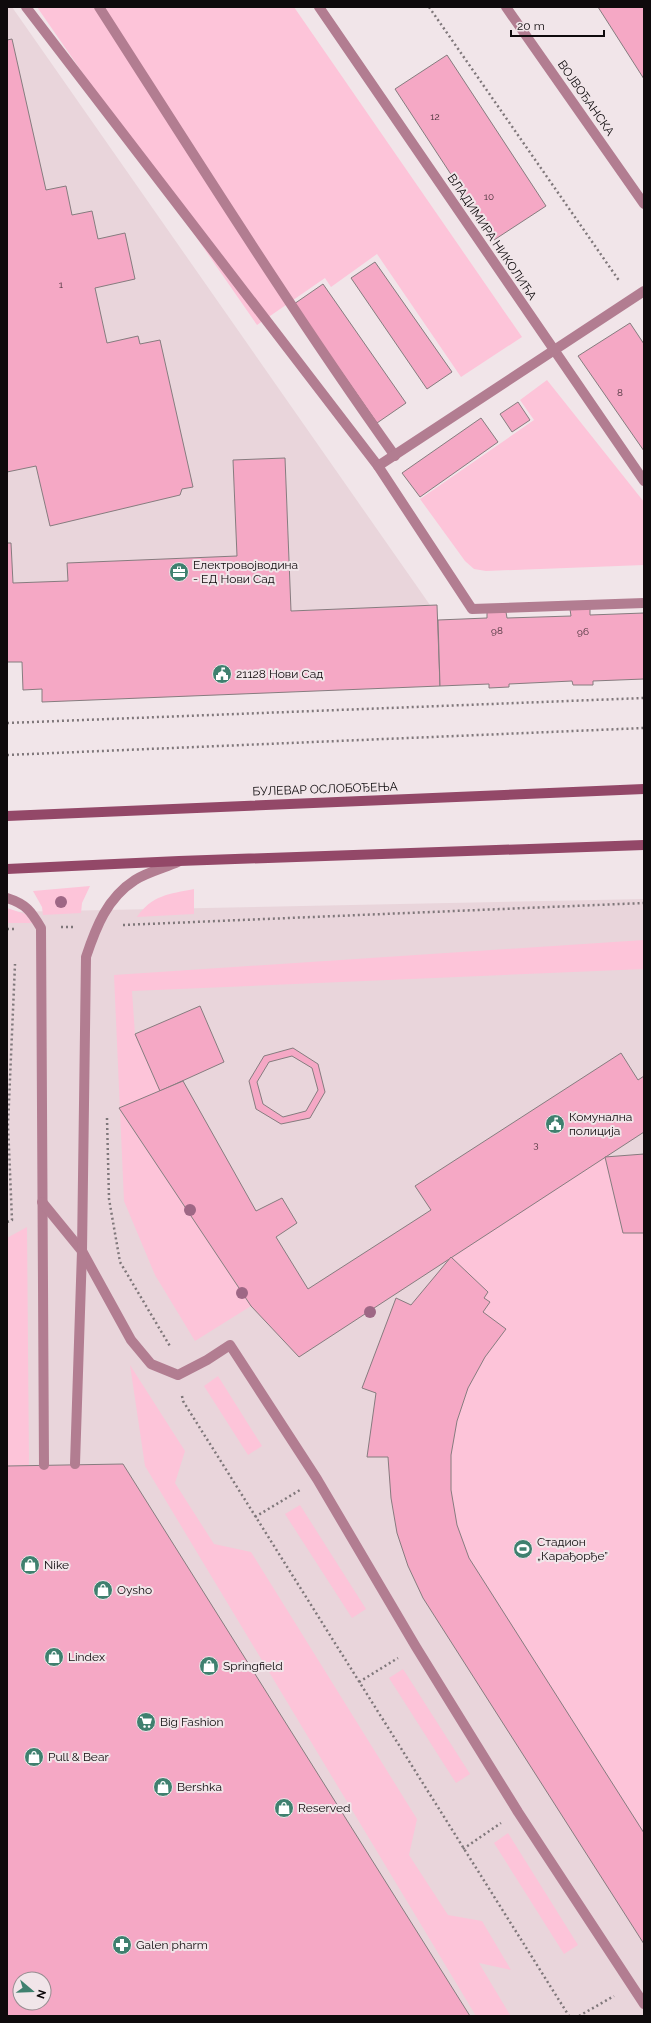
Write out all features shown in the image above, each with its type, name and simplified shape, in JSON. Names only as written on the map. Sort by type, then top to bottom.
[{"type":"main road","name":"БУЛЕВАР ОСЛОБОЂЕЊА","points":[[7,816],[644,789]]},
{"type":"main road","points":[[7,869],[179,861],[644,845]]},
{"type":"street","points":[[26,7],[378,466],[472,609],[644,603]]},
{"type":"street","points":[[100,7],[301,321],[394,456]]},
{"type":"street","name":"ВЛАДИМИРА НИКОЛИЋА","points":[[319,7],[644,481]]},
{"type":"street","name":"ВОЈВОЂАНСКА","points":[[506,7],[644,204]]},
{"type":"street","points":[[378,466],[644,291]]},
{"type":"street","points":[[76,1464],[82,1252],[86,957],[96,926],[113,898],[135,880],[179,861]]},
{"type":"street","points":[[7,898],[19,902],[31,911],[41,928],[44,1465]]},
{"type":"street","points":[[42,1202],[82,1252],[131,1340],[151,1364],[178,1375],[207,1360],[230,1345],[317,1479],[416,1647],[518,1812],[644,2004]]},
{"type":"path","points":[[429,7],[631,299]]},
{"type":"path","points":[[7,723],[644,698]]},
{"type":"path","points":[[7,755],[644,728]]},
{"type":"path","points":[[7,929],[644,903]]},
{"type":"path","points":[[7,1222],[12,1220],[8,1125],[15,964]]},
{"type":"path","points":[[109,1199],[120,1262],[174,1352],[183,1401],[569,2016]]},
{"type":"path","points":[[255,1517],[317,1479]]},
{"type":"path","points":[[359,1682],[416,1647]]},
{"type":"path","points":[[463,1849],[518,1812]]},
{"type":"path","points":[[579,2016],[631,1985]]},
{"type":"shaded area","points":[[7,7],[12,7],[430,605],[291,611],[285,458],[233,460],[237,556],[67,563],[68,581],[13,583],[11,543],[7,543]]},
{"type":"shaded area","points":[[37,7],[294,7],[522,337],[461,377],[377,254],[331,287],[325,278],[257,325]]},
{"type":"shaded area","points":[[547,380],[644,502],[644,565],[486,571],[474,569],[465,561],[420,499],[534,420],[520,400]]},
{"type":"shaded area","points":[[90,886],[82,903],[81,913],[43,915],[42,907],[33,891]]},
{"type":"shaded area","points":[[194,889],[194,914],[137,917],[149,904],[155,900],[169,894]]},
{"type":"shaded area","points":[[644,899],[644,2016],[7,2016],[7,912]]},
{"type":"shaded area","points":[[7,908],[25,914],[32,923],[7,923]]},
{"type":"shaded area","points":[[644,940],[644,969],[132,991],[135,1034],[160,1091],[120,1109],[114,975]]},
{"type":"shaded area","points":[[120,1110],[251,1306],[195,1341],[155,1275],[124,1201]]},
{"type":"shaded area","name":"Стадион „Карађорђе”","points":[[644,1154],[644,1944],[423,1598],[408,1565],[399,1540],[392,1504],[388,1457],[367,1457],[376,1393],[362,1388],[396,1298],[411,1305],[451,1257],[605,1157]]},
{"type":"shaded area","points":[[27,1227],[29,1465],[7,1466],[7,1238]]},
{"type":"shaded area","points":[[130,1365],[185,1451],[175,1483],[214,1544],[251,1552],[417,1819],[409,1855],[448,1915],[482,1921],[511,1970],[479,1963],[510,2015],[513,2016],[476,2016],[145,1466]]},
{"type":"shaded area","points":[[218,1376],[262,1446],[248,1455],[204,1386]]},
{"type":"shaded area","points":[[300,1505],[366,1609],[352,1618],[285,1514]]},
{"type":"shaded area","points":[[403,1669],[470,1774],[456,1783],[389,1678]]},
{"type":"shaded area","points":[[508,1833],[578,1945],[564,1954],[494,1843]]},
{"type":"building","points":[[598,7],[644,7],[644,79]]},
{"type":"building","points":[[12,39],[46,190],[66,186],[72,215],[92,211],[98,239],[125,233],[135,279],[95,288],[107,343],[138,336],[140,344],[160,340],[193,487],[182,489],[180,495],[50,526],[36,466],[7,472],[7,40]]},
{"type":"building","points":[[447,55],[546,206],[494,240],[395,89]]},
{"type":"building","points":[[375,262],[452,372],[427,389],[351,278]]},
{"type":"building","points":[[323,284],[406,403],[377,423],[294,304]]},
{"type":"building","points":[[630,323],[644,344],[644,451],[578,356]]},
{"type":"building","points":[[518,402],[530,420],[512,432],[500,414]]},
{"type":"building","points":[[481,418],[498,442],[420,497],[402,473]]},
{"type":"building","name":"Електровојводина - ЕД Нови Сад","points":[[285,458],[291,611],[437,605],[440,686],[42,702],[42,689],[23,690],[22,662],[7,662],[7,543],[11,543],[13,583],[68,581],[67,563],[237,556],[233,460]]},
{"type":"building","points":[[590,608],[590,615],[644,613],[644,679],[593,681],[593,685],[573,685],[572,681],[509,684],[509,687],[489,688],[489,684],[440,686],[438,620],[487,618],[487,612],[506,612],[507,618],[571,616],[570,609]]},
{"type":"building","points":[[200,1006],[224,1062],[160,1091],[135,1034]]},
{"type":"building","points":[[293,1048],[318,1064],[325,1092],[310,1118],[281,1124],[256,1109],[249,1081],[264,1056]],"holes":[[[292,1056],[312,1068],[318,1090],[306,1111],[283,1117],[263,1104],[257,1082],[269,1062]]]},
{"type":"building","points":[[621,1053],[638,1080],[644,1076],[644,1132],[299,1357],[251,1306],[119,1108],[183,1081],[256,1211],[282,1198],[297,1223],[276,1237],[308,1289],[431,1210],[415,1186]]},
{"type":"building","points":[[644,1154],[644,1233],[623,1233],[605,1157]]},
{"type":"building","points":[[451,1257],[488,1292],[484,1298],[490,1302],[483,1312],[506,1329],[485,1357],[468,1388],[457,1421],[451,1455],[451,1490],[457,1525],[469,1558],[644,1833],[644,1944],[423,1598],[408,1566],[397,1533],[391,1498],[388,1457],[367,1457],[376,1393],[362,1388],[396,1298],[411,1305]]},
{"type":"building","name":"Big Fashion","points":[[123,1464],[470,2016],[7,2016],[7,1466]]},
{"type":"place","name":"Електровојводина - ЕД Нови Сад","points":[[179,572]]},
{"type":"place","name":"21128 Нови Сад","points":[[222,674]]},
{"type":"place","name":"Комунална полиција","points":[[555,1124]]},
{"type":"place","name":"Стадион „Карађорђе”","points":[[523,1549]]},
{"type":"place","name":"Nike","points":[[30,1565]]},
{"type":"place","name":"Oysho","points":[[103,1590]]},
{"type":"place","name":"Lindex","points":[[54,1657]]},
{"type":"place","name":"Springfield","points":[[209,1666]]},
{"type":"place","name":"Big Fashion","points":[[146,1722]]},
{"type":"place","name":"Pull & Bear","points":[[34,1757]]},
{"type":"place","name":"Bershka","points":[[163,1787]]},
{"type":"place","name":"Reserved","points":[[284,1808]]},
{"type":"place","name":"Galen pharm","points":[[122,1945]]}]
